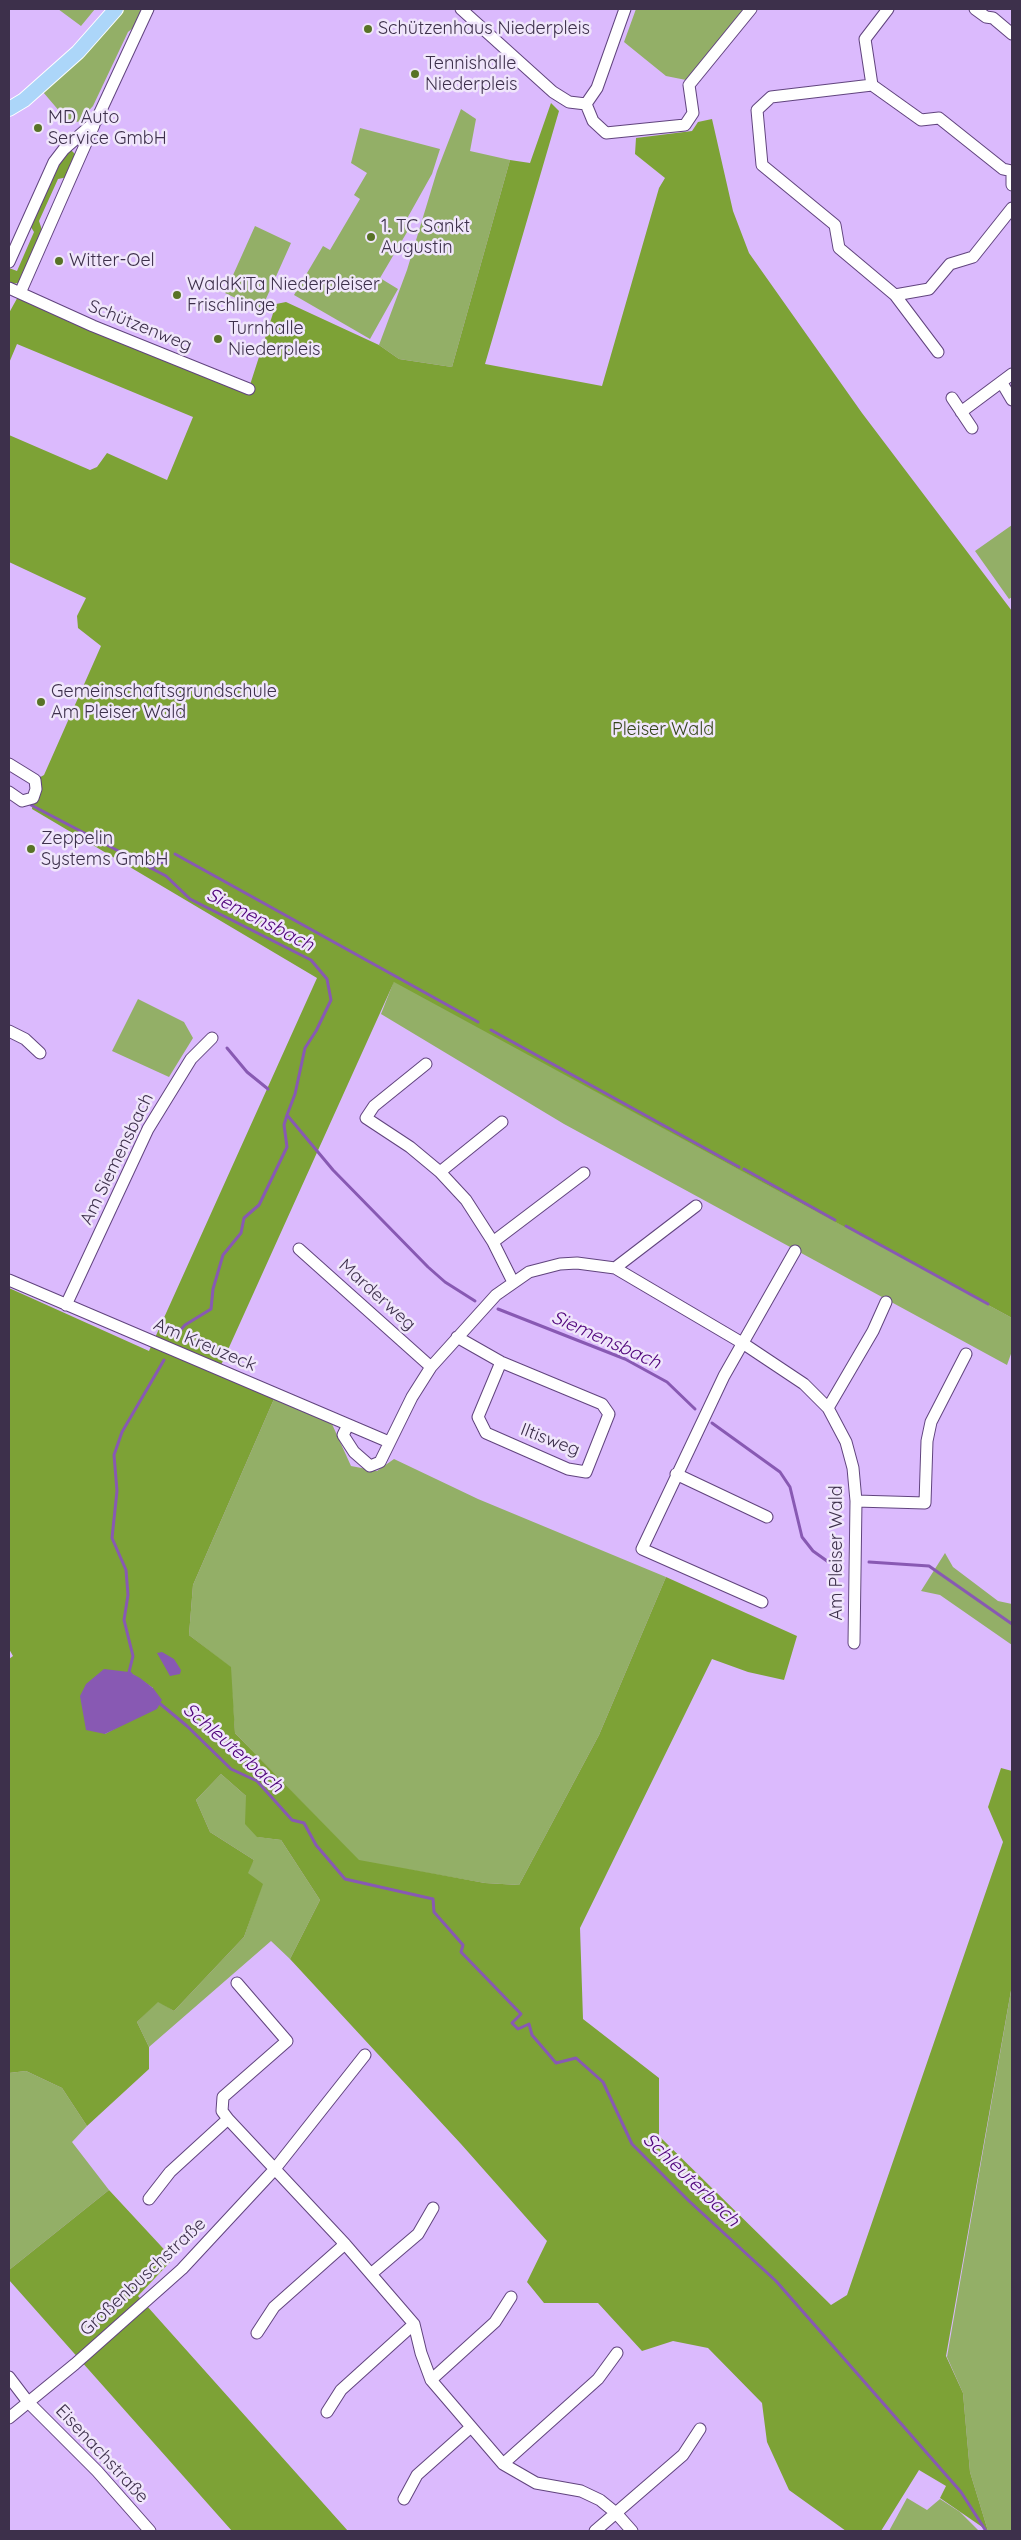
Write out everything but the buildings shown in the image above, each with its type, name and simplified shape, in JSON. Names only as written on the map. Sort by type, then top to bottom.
[{"type":"main road","points":[[9,109],[24,100],[78,52],[116,9]]},
{"type":"street","points":[[20,293],[148,9]]},
{"type":"street","points":[[461,9],[553,92],[569,102],[586,104]]},
{"type":"street","points":[[586,104],[598,88],[625,9]]},
{"type":"street","points":[[586,104],[593,121],[606,133],[685,125],[692,113],[689,85],[751,9]]},
{"type":"street","points":[[975,9],[986,17],[993,18],[1012,34]]},
{"type":"street","points":[[872,85],[864,39],[885,13]]},
{"type":"street","points":[[938,352],[895,295],[839,248],[835,225],[762,165],[756,110],[771,97],[872,85],[921,120],[939,118],[1003,169],[1012,171],[1012,185]]},
{"type":"street","points":[[9,262],[54,162],[64,148],[96,121]]},
{"type":"street","points":[[895,295],[929,289],[950,264],[973,257],[1012,208]]},
{"type":"street","name":"Schützenweg","points":[[9,288],[93,326],[249,389]]},
{"type":"street","points":[[961,412],[1008,378],[1012,400]]},
{"type":"street","points":[[952,398],[972,428]]},
{"type":"street","points":[[9,764],[35,780],[36,789],[33,798],[22,801],[9,792]]},
{"type":"street","points":[[9,1031],[25,1039],[40,1053]]},
{"type":"street","name":"Am Siemensbach","points":[[66,1305],[148,1129],[191,1059],[212,1038]]},
{"type":"street","points":[[426,1064],[374,1106],[366,1118],[410,1147],[440,1172],[466,1200],[493,1242],[512,1282]]},
{"type":"street","points":[[440,1172],[502,1122]]},
{"type":"street","points":[[493,1242],[584,1174]]},
{"type":"street","points":[[615,1268],[696,1206]]},
{"type":"street","name":"Marderweg","points":[[299,1249],[431,1367]]},
{"type":"street","points":[[762,1602],[642,1549],[724,1376],[744,1344],[795,1251]]},
{"type":"street","name":"Am Pleiser Wald","points":[[348,1425],[343,1434],[360,1460],[370,1466],[380,1462],[412,1397],[431,1367],[496,1295],[512,1282],[529,1272],[560,1264],[577,1263],[615,1268],[744,1344],[804,1384],[828,1408],[846,1442],[853,1468],[856,1501],[854,1643]]},
{"type":"street","name":"Am Kreuzeck","points":[[9,1280],[389,1442]]},
{"type":"street","points":[[828,1408],[873,1331],[886,1302]]},
{"type":"street","name":"Iltisweg","points":[[457,1337],[501,1362],[602,1404],[609,1414],[586,1472],[568,1469],[486,1434],[478,1417],[501,1362]]},
{"type":"street","points":[[856,1501],[925,1503],[927,1441],[931,1422],[966,1354]]},
{"type":"street","points":[[676,1474],[767,1517]]},
{"type":"street","points":[[237,1983],[287,2041],[223,2097],[222,2110],[228,2119],[344,2244],[414,2324],[421,2353],[431,2380],[503,2464],[536,2483],[582,2491],[600,2500],[632,2531]]},
{"type":"street","name":"Großenbuschstraße","points":[[9,2418],[158,2292],[274,2170],[365,2055]]},
{"type":"street","points":[[149,2199],[170,2172],[228,2119]]},
{"type":"street","points":[[371,2274],[418,2234],[433,2208]]},
{"type":"street","points":[[257,2333],[274,2307],[344,2244]]},
{"type":"street","points":[[431,2380],[495,2322],[512,2297]]},
{"type":"street","points":[[327,2412],[341,2390],[414,2324]]},
{"type":"street","points":[[503,2464],[598,2380],[617,2353]]},
{"type":"street","points":[[9,2377],[28,2402]]},
{"type":"street","name":"Eisenachstraße","points":[[28,2402],[97,2471],[150,2531]]},
{"type":"street","points":[[404,2499],[417,2476],[471,2428]]},
{"type":"street","points":[[595,2531],[683,2455],[700,2429]]},
{"type":"green space","points":[[58,9],[95,9],[81,26]]},
{"type":"green space","points":[[123,9],[143,9],[133,28],[128,32],[93,106],[78,122],[66,119],[43,92],[91,48]]},
{"type":"green space","points":[[636,9],[744,9],[686,80],[666,76],[624,42]]},
{"type":"green space","name":"Pleiser Wald","points":[[551,103],[559,111],[485,364],[602,386],[659,188],[665,178],[635,154],[636,138],[692,131],[698,122],[712,119],[733,211],[749,253],[862,413],[1012,611],[1012,1318],[394,982],[217,1374],[274,1399],[193,1585],[189,1635],[231,1667],[235,1733],[359,1860],[485,1883],[519,1885],[599,1735],[666,1577],[797,1636],[784,1680],[748,1672],[712,1659],[580,1928],[583,2019],[659,2078],[659,2136],[831,2305],[847,2295],[1003,1842],[988,1807],[1001,1768],[1012,1771],[1012,1985],[946,2356],[963,2393],[970,2472],[988,2531],[940,2498],[946,2486],[919,2470],[881,2531],[846,2531],[789,2490],[767,2442],[762,2403],[708,2348],[673,2341],[642,2351],[598,2303],[544,2303],[527,2282],[547,2241],[461,2144],[290,1959],[320,1900],[281,1840],[257,1837],[245,1824],[246,1796],[221,1774],[196,1800],[210,1832],[254,1860],[248,1873],[263,1884],[244,1937],[174,2011],[158,2002],[137,2022],[149,2047],[149,2069],[87,2126],[62,2088],[26,2071],[9,2073],[9,1659],[13,1656],[9,1649],[9,1288],[149,1351],[317,978],[32,809],[35,780],[44,775],[101,646],[78,628],[77,616],[86,598],[9,562],[9,435],[90,470],[97,467],[107,453],[167,480],[193,417],[17,344],[9,363],[9,313],[20,293],[249,388],[276,304],[286,302],[379,345],[399,359],[452,367],[510,160],[530,163]],"holes":[[[129,1672],[153,1688],[125,1723],[105,1734]]]},
{"type":"green space","points":[[461,109],[476,119],[470,151],[510,160],[452,367],[399,359],[379,345],[407,270],[437,171]]},
{"type":"green space","name":"1. TC Sankt Augustin","points":[[360,128],[440,149],[432,174],[404,224],[410,227],[380,278],[398,289],[370,339],[294,295],[323,246],[330,250],[360,199],[354,195],[367,173],[351,163]]},
{"type":"green space","points":[[71,150],[76,155],[68,177],[58,179],[39,221],[43,233],[19,283],[11,284],[9,282],[9,268],[17,271],[34,232],[29,224],[58,162]]},
{"type":"green space","points":[[255,226],[291,243],[261,310],[225,293]]},
{"type":"green space","points":[[1012,525],[1012,597],[1009,599],[975,551]]},
{"type":"green space","points":[[394,981],[1012,1318],[1012,1351],[1007,1365],[564,1124],[381,1014]]},
{"type":"green space","points":[[138,999],[184,1022],[193,1038],[169,1077],[112,1051]]},
{"type":"green space","points":[[274,1399],[332,1424],[351,1466],[377,1471],[394,1459],[478,1499],[666,1577],[599,1735],[519,1885],[485,1883],[359,1861],[235,1733],[230,1667],[189,1635],[193,1585]]},
{"type":"green space","points":[[945,1553],[953,1567],[998,1601],[1012,1604],[1012,1645],[940,1595],[921,1591]]},
{"type":"green space","points":[[221,1774],[246,1796],[258,1837],[281,1840],[320,1900],[290,1959],[271,1941],[149,2047],[137,2022],[158,2001],[174,2011],[244,1937],[262,1885],[247,1873],[254,1860],[210,1832],[196,1800]]},
{"type":"green space","points":[[1012,1985],[1012,2531],[988,2531],[970,2472],[963,2393],[947,2357]]},
{"type":"green space","points":[[26,2071],[62,2088],[87,2126],[72,2142],[109,2190],[9,2270],[9,2073]]},
{"type":"green space","points":[[109,2190],[173,2259],[138,2296],[348,2531],[232,2531],[9,2280],[9,2270]]},
{"type":"green space","points":[[907,2498],[927,2510],[940,2499],[960,2512],[979,2531],[889,2531]]},
{"type":"shaded area","points":[[162,1652],[174,1659],[181,1670],[180,1674],[170,1676],[157,1653]]},
{"type":"shaded area","points":[[104,1669],[129,1672],[140,1678],[153,1688],[162,1700],[157,1709],[105,1734],[86,1730],[80,1696],[86,1684]]},
{"type":"waterway","name":"Siemensbach","points":[[31,805],[166,876],[190,899],[311,960],[327,979],[331,1000],[316,1031],[305,1048],[295,1094],[287,1115],[333,1170],[428,1267],[445,1282],[475,1301]]},
{"type":"waterway","points":[[175,854],[478,1022]]},
{"type":"waterway","points":[[150,868],[168,860]]},
{"type":"waterway","points":[[491,1030],[739,1167]]},
{"type":"waterway","points":[[227,1048],[247,1072],[268,1089]]},
{"type":"waterway","name":"Schleuterbach","points":[[175,1336],[185,1325],[211,1309],[213,1289],[223,1255],[241,1233],[244,1218],[259,1205],[287,1147],[284,1125],[287,1115]]},
{"type":"waterway","points":[[744,1169],[835,1220]]},
{"type":"waterway","points":[[846,1226],[988,1304]]},
{"type":"waterway","name":"Siemensbach","points":[[498,1309],[625,1359],[667,1382],[695,1409]]},
{"type":"waterway","name":"Schleuterbach","points":[[131,1674],[129,1672],[133,1656],[124,1620],[128,1595],[126,1570],[112,1538],[117,1491],[114,1455],[122,1432],[164,1360]]},
{"type":"waterway","name":"Siemensbach","points":[[712,1423],[780,1472],[790,1487],[802,1537],[813,1551],[827,1561]]},
{"type":"waterway","name":"Siemensbach","points":[[869,1562],[929,1566],[1012,1624]]},
{"type":"waterway","name":"Schleuterbach","points":[[158,1702],[187,1726],[231,1769],[257,1781],[292,1820],[304,1823],[316,1845],[345,1879],[433,1899],[434,1912],[463,1945],[461,1952],[521,2014],[512,2023],[518,2029],[529,2024],[532,2035],[556,2063],[576,2058],[603,2082],[632,2144],[689,2201],[776,2281],[961,2492],[986,2531]]},
{"type":"place","name":"Schützenhaus Niederpleis","points":[[368,29]]},
{"type":"place","name":"Tennishalle Niederpleis","points":[[415,74]]},
{"type":"place","name":"MD Auto Service GmbH","points":[[38,128]]},
{"type":"place","name":"1. TC Sankt Augustin","points":[[371,237]]},
{"type":"place","name":"Witter-Oel","points":[[59,261]]},
{"type":"place","name":"WaldKiTa Niederpleiser Frischlinge","points":[[177,295]]},
{"type":"place","name":"Turnhalle Niederpleis","points":[[218,339]]},
{"type":"place","name":"Gemeinschaftsgrundschule Am Pleiser Wald","points":[[41,702]]},
{"type":"place","name":"Zeppelin Systems GmbH","points":[[31,849]]}]
